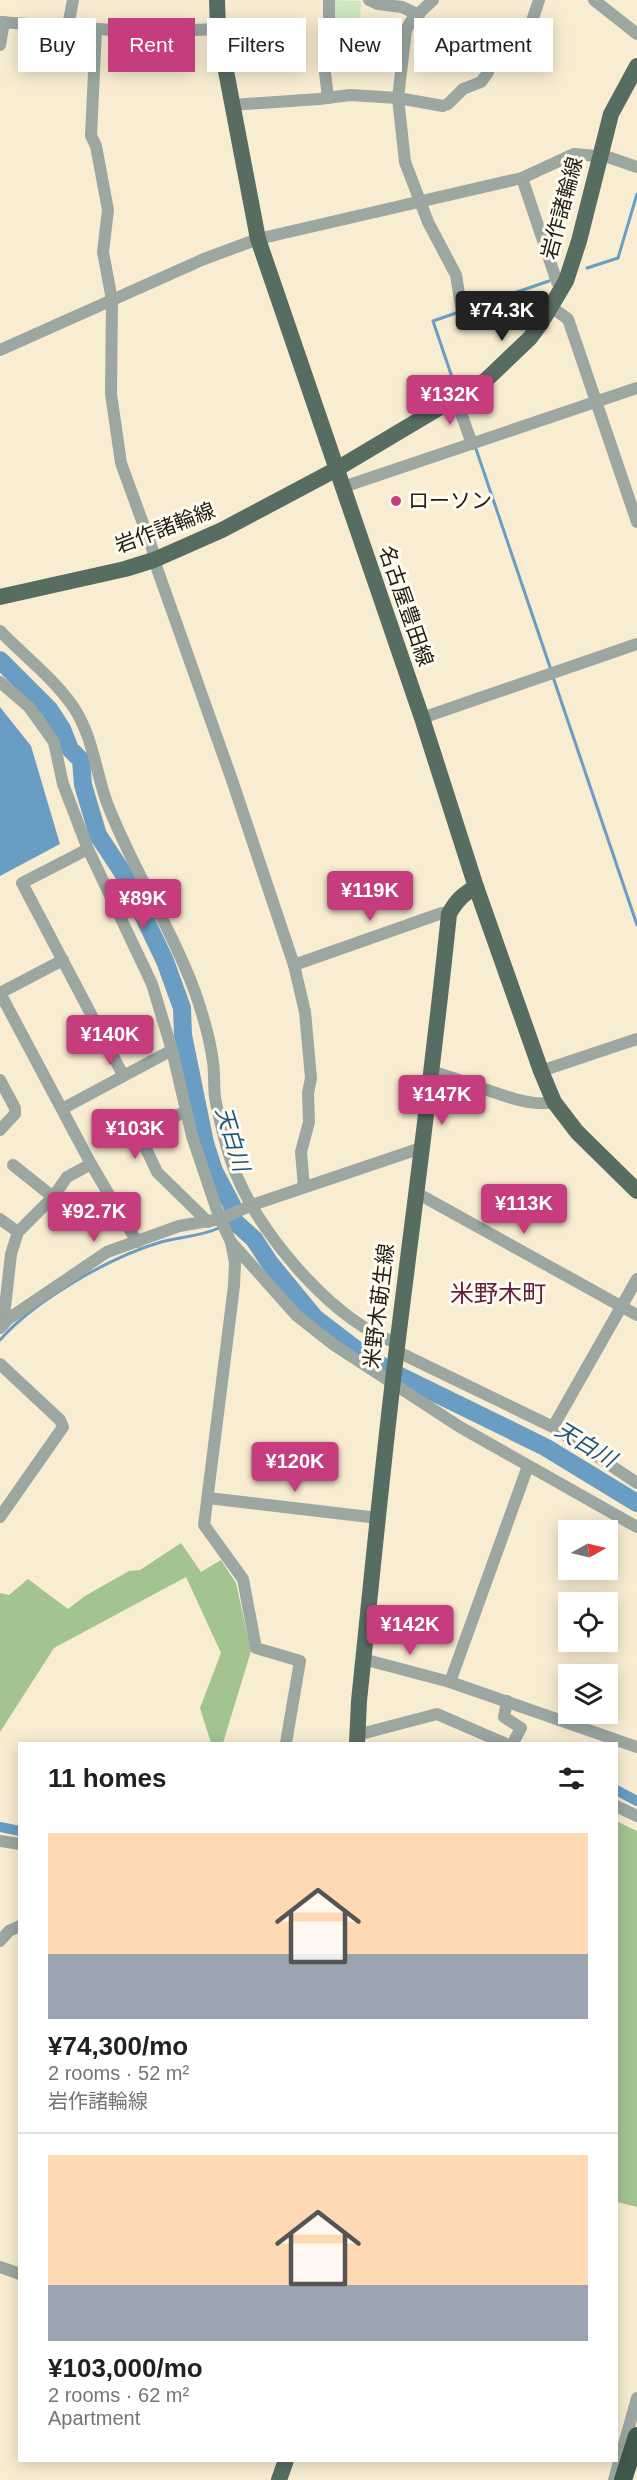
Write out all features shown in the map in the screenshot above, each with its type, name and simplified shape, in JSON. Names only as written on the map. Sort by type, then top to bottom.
[{"type":"highway","points":[[623,2480],[637,2436]]},
{"type":"main road","name":"名古屋豊田線","points":[[217,0],[218,18]]},
{"type":"main road","name":"岩作諸輪線","points":[[0,597],[114,572],[263,510],[486,380],[530,338],[566,281],[611,114],[637,66]]},
{"type":"main road","name":"名古屋豊田線","points":[[226,72],[258,239],[335,470],[422,718],[476,887],[541,1071],[554,1102],[577,1132],[637,1191]]},
{"type":"main road","name":"岩作諸輪線","points":[[0,586],[154,556]]},
{"type":"main road","points":[[449,914],[465,893],[476,887]]},
{"type":"main road","name":"米野木莇生線","points":[[357,1739],[363,1659],[396,1349],[421,1148],[433,1072],[449,914]]},
{"type":"main road","points":[[279,2480],[285,2462]]},
{"type":"street","points":[[70,18],[74,0]]},
{"type":"street","points":[[328,98],[324,64],[329,30],[329,0]]},
{"type":"street","points":[[369,0],[378,4],[402,7],[419,15]]},
{"type":"street","points":[[432,0],[411,21],[404,36],[398,98],[405,162],[419,202],[456,275],[461,306]]},
{"type":"street","points":[[232,105],[350,95],[398,98],[443,106],[463,89],[481,82],[495,57],[509,55],[520,57],[539,0]]},
{"type":"street","points":[[594,0],[637,34]]},
{"type":"street","points":[[0,45],[2,22],[18,23]]},
{"type":"street","points":[[96,29],[207,29]]},
{"type":"street","points":[[94,72],[91,136],[96,146],[108,210],[103,252],[112,300],[111,394],[122,463],[294,965],[305,1012],[311,1078],[308,1093],[309,1122],[301,1152],[304,1187]]},
{"type":"street","points":[[0,350],[258,239],[522,178],[574,154],[599,156],[637,167]]},
{"type":"street","points":[[522,178],[556,282]]},
{"type":"street","points":[[551,307],[568,319],[637,522]]},
{"type":"street","points":[[352,484],[637,388]]},
{"type":"street","points":[[456,399],[472,444]]},
{"type":"street","points":[[0,621],[38,659],[43,669]]},
{"type":"street","points":[[0,631],[43,669],[73,707],[90,740],[107,802],[196,994],[210,1045],[216,1100],[238,1179],[252,1206],[302,1275],[354,1321],[396,1349],[553,1427],[637,1483]]},
{"type":"street","points":[[422,718],[637,644]]},
{"type":"street","points":[[0,682],[29,707],[54,742],[63,784],[88,849],[152,984],[172,1050],[214,1221]]},
{"type":"street","points":[[88,849],[22,884],[123,1075]]},
{"type":"street","points":[[294,965],[442,913],[449,914]]},
{"type":"street","points":[[63,960],[0,993],[91,1164],[137,1242]]},
{"type":"street","points":[[541,1071],[637,1039]]},
{"type":"street","points":[[62,1109],[172,1050]]},
{"type":"street","points":[[433,1072],[513,1098],[545,1105],[554,1102]]},
{"type":"street","points":[[0,1080],[15,1108],[15,1114],[0,1130]]},
{"type":"street","points":[[186,1111],[139,1134],[157,1172],[214,1221],[280,1298],[315,1331],[453,1422],[637,1527]]},
{"type":"street","points":[[1,1327],[8,1319],[107,1252],[179,1227],[214,1221],[304,1187],[421,1148]]},
{"type":"street","points":[[1,1327],[11,1254],[18,1232],[53,1197],[67,1178],[91,1164]]},
{"type":"street","points":[[13,1165],[53,1197]]},
{"type":"street","points":[[416,1195],[637,1315]]},
{"type":"street","points":[[0,1219],[18,1232]]},
{"type":"street","points":[[231,1242],[235,1263],[234,1286],[204,1525],[243,1579],[256,1648],[300,1661],[286,1742]]},
{"type":"street","points":[[553,1427],[637,1279]]},
{"type":"street","points":[[0,1364],[60,1420],[63,1427],[0,1517]]},
{"type":"street","points":[[450,1682],[528,1466]]},
{"type":"street","points":[[208,1498],[378,1518]]},
{"type":"street","points":[[363,1659],[450,1682],[637,1747]]},
{"type":"street","points":[[507,1701],[504,1717],[521,1728],[514,1742]]},
{"type":"street","points":[[357,1739],[437,1714],[502,1742]]},
{"type":"street","points":[[618,1807],[637,1816]]},
{"type":"street","points":[[0,1840],[18,1844]]},
{"type":"street","points":[[0,1941],[9,1931],[18,1927]]},
{"type":"street","points":[[0,2267],[18,2273]]},
{"type":"street","points":[[614,2480],[637,2397]]},
{"type":"green space","points":[[331,0],[361,1],[360,18],[333,18]]},
{"type":"green space","points":[[181,1543],[201,1572],[221,1560],[236,1583],[251,1651],[223,1742],[211,1742],[200,1708],[221,1653],[186,1577],[54,1648],[0,1732],[0,1593],[9,1595],[28,1579],[68,1609],[85,1596],[129,1571],[140,1570]]},
{"type":"green space","points":[[618,1822],[637,1831],[637,2207],[618,2202]]},
{"type":"water","points":[[0,707],[31,746],[60,844],[0,876]]},
{"type":"waterway","points":[[587,268],[618,258],[637,194]]},
{"type":"waterway","points":[[457,392],[433,321],[549,281]]},
{"type":"waterway","points":[[475,446],[551,670]]},
{"type":"waterway","name":"天白川","points":[[0,660],[49,709],[62,729],[70,749],[81,760],[83,785],[98,835],[123,873],[165,961],[182,1008],[183,1035],[205,1143],[214,1171],[232,1205],[234,1221],[254,1239],[269,1262],[315,1318],[362,1354],[396,1374],[545,1447],[637,1503]]},
{"type":"waterway","points":[[553,677],[637,925]]},
{"type":"waterway","points":[[225,1225],[234,1221]]},
{"type":"waterway","points":[[0,1340],[53,1295],[97,1269],[161,1242],[219,1228]]},
{"type":"waterway","points":[[618,1791],[637,1801]]},
{"type":"waterway","points":[[0,1827],[18,1831]]},
{"type":"place","name":"ローソン","points":[[396,501]]},
{"type":"district","name":"米野木町","points":[[498,1294]]}]
